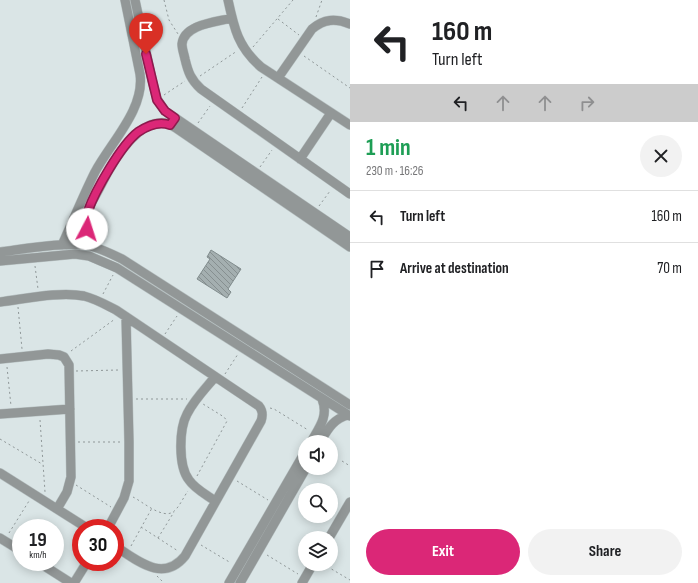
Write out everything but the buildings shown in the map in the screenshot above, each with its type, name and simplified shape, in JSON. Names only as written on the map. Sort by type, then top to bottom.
[{"type":"street","points":[[62,246],[95,173],[134,110],[140,93],[141,82],[124,0]]},
{"type":"street","points":[[136,0],[157,100],[172,122],[350,247]]},
{"type":"street","points":[[228,0],[234,28],[245,50],[253,60],[350,125]]},
{"type":"street","points":[[232,18],[196,27],[183,39],[182,45],[188,72],[192,79],[201,89],[214,99],[350,194]]},
{"type":"street","points":[[278,78],[312,29],[318,24],[326,20],[335,20],[350,24]]},
{"type":"street","points":[[141,82],[152,80]]},
{"type":"street","points":[[300,159],[331,113]]},
{"type":"street","points":[[89,246],[87,223],[88,210],[104,178],[126,144],[138,132],[148,127],[172,122],[194,131],[350,236]]},
{"type":"street","points":[[116,138],[126,144]]},
{"type":"street","points":[[0,252],[76,245],[89,246],[106,251],[122,259],[350,405]]},
{"type":"street","points":[[0,261],[75,254],[89,256],[117,268],[349,415]]},
{"type":"street","points":[[0,302],[70,294],[85,296],[99,301],[259,406],[262,413],[261,421],[180,564],[173,568],[158,571],[151,569],[126,553]]},
{"type":"street","points":[[113,519],[126,492],[129,472],[127,370],[123,316]]},
{"type":"street","points":[[3,359],[48,354],[59,355],[67,360],[70,371],[71,482],[57,509]]},
{"type":"street","points":[[216,501],[192,484],[184,473],[181,460],[181,440],[183,426],[191,406],[218,379]]},
{"type":"street","points":[[322,399],[325,411],[325,426]]},
{"type":"street","points":[[0,414],[70,409]]},
{"type":"street","points":[[318,435],[325,426],[337,419],[349,415]]},
{"type":"street","points":[[240,583],[289,489],[298,468]]},
{"type":"street","points":[[0,473],[73,519]]},
{"type":"street","points":[[229,583],[239,568],[256,550],[275,504],[300,475]]},
{"type":"street","points":[[332,531],[350,502]]},
{"type":"street","points":[[1,540],[12,546]]},
{"type":"street","points":[[53,571],[72,583],[81,571]]},
{"type":"street","points":[[304,580],[309,571]]},
{"type":"path","points":[[164,0],[169,20],[173,28],[183,39]]},
{"type":"path","points":[[157,100],[245,50],[293,0]]},
{"type":"path","points":[[312,29],[322,0]]},
{"type":"path","points":[[277,18],[305,40]]},
{"type":"path","points":[[297,51],[350,88]]},
{"type":"path","points":[[238,115],[266,70]]},
{"type":"path","points":[[194,131],[214,99]]},
{"type":"path","points":[[256,173],[277,143]]},
{"type":"path","points":[[315,213],[335,184]]},
{"type":"path","points":[[34,258],[39,298]]},
{"type":"path","points":[[99,301],[117,268]]},
{"type":"path","points":[[18,300],[23,357]]},
{"type":"path","points":[[160,341],[182,309]]},
{"type":"path","points":[[64,357],[123,316]]},
{"type":"path","points":[[218,379],[242,346]]},
{"type":"path","points":[[3,359],[11,413]]},
{"type":"path","points":[[70,371],[127,370]]},
{"type":"path","points":[[259,406],[274,409],[310,435]]},
{"type":"path","points":[[39,411],[46,502]]},
{"type":"path","points":[[0,439],[43,464]]},
{"type":"path","points":[[71,442],[129,442]]},
{"type":"path","points":[[342,461],[350,466]]},
{"type":"path","points":[[229,477],[275,504]]},
{"type":"path","points":[[71,482],[118,511]]},
{"type":"path","points":[[158,538],[192,484]]},
{"type":"path","points":[[126,492],[163,514],[174,511]]},
{"type":"path","points":[[1,540],[33,494]]},
{"type":"path","points":[[126,553],[152,508]]},
{"type":"path","points":[[141,527],[185,556]]},
{"type":"path","points":[[194,541],[239,568]]},
{"type":"path","points":[[256,550],[304,580]]},
{"type":"path","points":[[335,571],[350,580]]},
{"type":"route","points":[[87,229],[88,210],[104,178],[126,144],[138,132],[157,124],[165,123],[170,125],[175,118],[165,111],[157,100],[146,54]]}]
